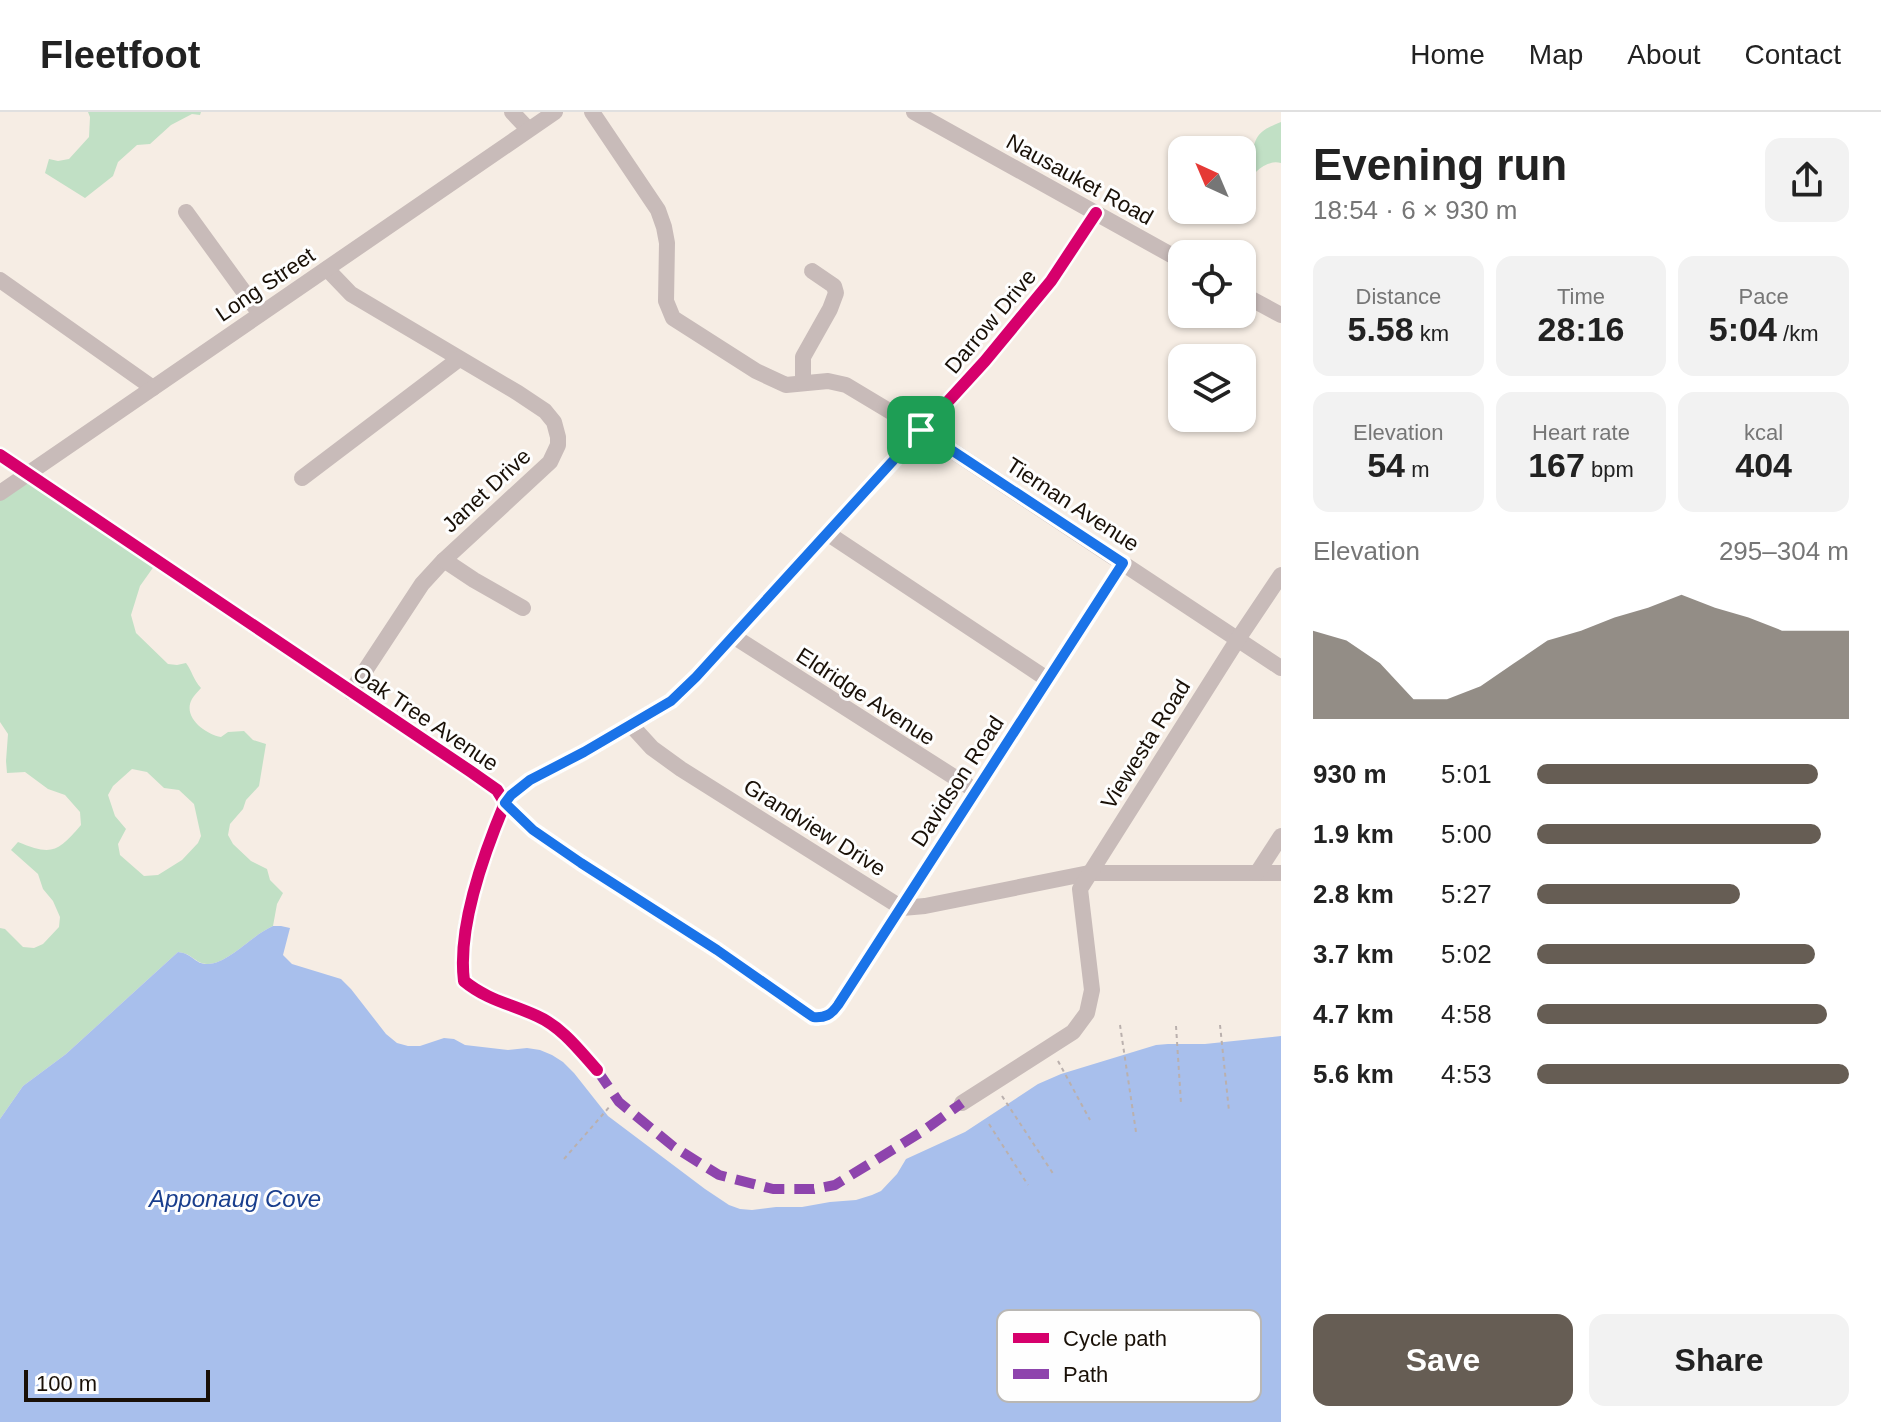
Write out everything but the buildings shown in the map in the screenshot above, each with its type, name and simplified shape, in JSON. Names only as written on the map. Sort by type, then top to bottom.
[{"type":"street","points":[[512,112],[528,129]]},
{"type":"street","name":"Long Street","points":[[0,493],[555,112]]},
{"type":"street","name":"Tiernan Avenue","points":[[592,112],[658,210],[667,243],[666,301],[673,318],[756,371],[786,385],[828,381],[846,385],[921,430],[1281,668]]},
{"type":"street","name":"Nausauket Road","points":[[914,112],[1168,253]]},
{"type":"street","points":[[186,212],[260,314]]},
{"type":"street","name":"Darrow Drive","points":[[597,1070],[560,1030],[538,1016],[496,1002],[464,981],[462,967],[467,920],[505,803],[530,780],[671,701],[985,361],[1051,281],[1096,213]]},
{"type":"street","name":"Janet Drive","points":[[327,269],[351,294],[545,411],[554,422],[558,437],[558,445],[550,462],[422,584],[351,692]]},
{"type":"street","points":[[803,383],[803,357],[836,293],[834,286],[812,271]]},
{"type":"street","points":[[0,280],[153,388]]},
{"type":"street","points":[[1256,302],[1281,315]]},
{"type":"street","points":[[302,478],[459,359]]},
{"type":"street","name":"Oak Tree Avenue","points":[[0,455],[497,790],[505,803],[533,830],[581,863],[717,950],[813,1017],[823,1018]]},
{"type":"street","points":[[827,533],[1047,679]]},
{"type":"street","points":[[444,560],[523,608]]},
{"type":"street","name":"Davidson Road","points":[[823,1018],[838,1005],[902,908],[1123,563]]},
{"type":"street","name":"Viewesta Road","points":[[1089,873],[1281,575]]},
{"type":"street","name":"Eldridge Avenue","points":[[733,636],[976,791]]},
{"type":"street","name":"Grandview Drive","points":[[631,725],[652,748],[681,769],[902,908]]},
{"type":"street","points":[[1257,873],[1281,836]]},
{"type":"street","points":[[962,1103],[1073,1032],[1087,1013],[1092,990],[1080,889],[1089,873]]},
{"type":"street","points":[[902,908],[1089,873],[1281,873]]},
{"type":"path","points":[[1120,1025],[1136,1132]]},
{"type":"path","points":[[1220,1025],[1229,1111]]},
{"type":"path","points":[[1176,1026],[1181,1103]]},
{"type":"path","points":[[1057,1060],[1090,1120]]},
{"type":"path","points":[[1000,1092],[1054,1175]]},
{"type":"path","points":[[564,1159],[611,1105]]},
{"type":"path","points":[[989,1124],[1028,1185]]},
{"type":"green space","points":[[88,112],[201,112],[171,125],[150,144],[137,145],[118,162],[113,176],[85,198],[45,173],[49,159],[69,159],[89,137]]},
{"type":"green space","points":[[1281,122],[1281,163],[1269,163],[1256,172],[1256,141],[1266,129]]},
{"type":"green space","points":[[25,474],[157,562],[140,586],[131,615],[136,633],[168,664],[186,663],[201,688],[190,706],[197,724],[221,737],[228,732],[244,731],[253,740],[266,744],[259,786],[230,824],[228,835],[251,861],[267,869],[270,880],[283,893],[277,904],[273,926],[215,963],[203,963],[178,952],[66,1054],[23,1086],[0,1119],[0,928],[5,929],[23,947],[34,948],[43,944],[59,927],[60,917],[38,874],[11,850],[18,842],[39,849],[54,849],[81,825],[80,812],[65,795],[48,789],[25,772],[7,773],[8,734],[0,722],[0,491]],"holes":[[[132,769],[147,772],[164,788],[179,790],[194,804],[201,836],[182,860],[158,875],[144,876],[120,855],[118,844],[126,829],[115,816],[108,795],[113,786]]]},
{"type":"water","name":"Apponaug Cove","points":[[273,926],[290,928],[283,955],[292,964],[341,979],[397,1043],[420,1046],[444,1038],[465,1045],[508,1050],[527,1048],[552,1055],[574,1073],[608,1116],[705,1189],[740,1209],[802,1207],[872,1195],[881,1191],[906,1159],[965,1132],[1038,1084],[1061,1074],[1156,1045],[1205,1044],[1281,1036],[1281,1422],[0,1422],[0,1119],[23,1086],[66,1054],[178,952],[203,964],[215,963]]},
{"type":"marked path","points":[[597,1070],[619,1102],[674,1147],[719,1175],[773,1189],[814,1189],[835,1185],[962,1103]]},
{"type":"cycle path","points":[[597,1070],[555,1026],[490,997],[464,981],[464,937],[468,914],[481,867],[505,803],[530,780],[671,701],[696,677],[985,361],[1051,281],[1096,213]]},
{"type":"cycle path","points":[[0,455],[470,771],[497,790],[505,803],[533,830],[813,1017],[827,1016],[838,1005],[1123,563]]},
{"type":"route","points":[[921,430],[1123,563],[838,1005],[823,1018],[813,1017],[533,830],[505,803],[530,780],[671,701],[921,430]]}]
